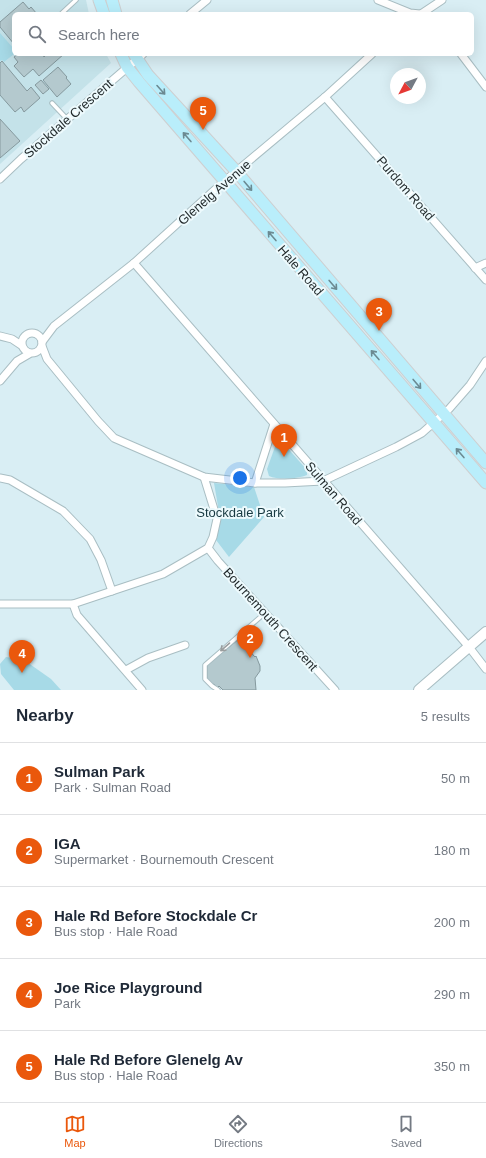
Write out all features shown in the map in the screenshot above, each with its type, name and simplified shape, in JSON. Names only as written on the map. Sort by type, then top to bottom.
[{"type":"main road","points":[[99,0],[103,12]]},
{"type":"main road","points":[[112,0],[115,12]]},
{"type":"main road","name":"Hale Road","points":[[122,56],[127,67],[139,82],[486,483]]},
{"type":"main road","name":"Hale Road","points":[[138,56],[148,75],[236,172],[486,463]]},
{"type":"main road","points":[[429,690],[471,649],[486,632]]},
{"type":"main road","points":[[420,690],[471,649],[486,640]]},
{"type":"street","points":[[192,12],[207,0]]},
{"type":"street","points":[[378,0],[408,12]]},
{"type":"street","points":[[425,12],[442,0]]},
{"type":"street","name":"Stockdale Crescent","points":[[0,179],[138,56]]},
{"type":"street","name":"Glenelg Avenue","points":[[0,382],[17,361],[22,346],[21,341],[24,336],[29,333],[35,334],[54,326],[134,263],[224,181],[326,97],[370,56]]},
{"type":"street","points":[[462,56],[486,87]]},
{"type":"street","name":"Purdom Road","points":[[326,97],[486,280]]},
{"type":"street","name":"Sulman Road","points":[[134,263],[471,649],[486,669]]},
{"type":"street","points":[[475,268],[486,263]]},
{"type":"street","name":"Glenelg Avenue","points":[[17,361],[40,350],[42,344],[54,326]]},
{"type":"street","points":[[35,334],[40,338],[47,359],[98,421],[114,438],[204,477],[255,483],[324,481],[396,447],[422,433],[434,423],[470,385],[486,361]]},
{"type":"street","points":[[0,336],[12,339],[22,346],[26,352],[33,353],[47,359]]},
{"type":"street","points":[[12,339],[24,336]]},
{"type":"street","points":[[255,483],[274,424]]},
{"type":"street","points":[[0,604],[73,604],[163,574],[208,548],[213,537],[217,519],[204,477]]},
{"type":"street","points":[[0,478],[10,480],[63,511],[90,539],[101,560],[112,591]]},
{"type":"street","name":"Bournemouth Crescent","points":[[208,548],[218,561],[335,690]]},
{"type":"street","points":[[73,604],[78,615],[142,690]]},
{"type":"street","points":[[126,670],[148,658],[185,645]]},
{"type":"lane","points":[[63,12],[76,0]]},
{"type":"lane","points":[[52,103],[67,119]]},
{"type":"lane","points":[[218,690],[205,679],[205,664],[265,613]]},
{"type":"shaded area","points":[[0,0],[86,0],[89,12],[12,12],[12,56],[107,56],[111,63],[0,164]]},
{"type":"green space","points":[[0,33],[12,47],[12,56],[4,62],[2,60],[0,61]]},
{"type":"green space","points":[[276,444],[284,444],[307,470],[307,475],[288,478],[269,476],[267,469]]},
{"type":"green space","name":"Stockdale Park","points":[[214,483],[254,487],[264,517],[229,557],[216,540],[220,518]]},
{"type":"green space","points":[[6,657],[24,660],[51,679],[61,690],[14,690],[1,674],[0,664]]},
{"type":"building","points":[[23,2],[29,9],[31,7],[35,12],[12,12],[12,42],[0,27],[0,22]]},
{"type":"building","points":[[62,56],[39,76],[33,69],[24,77],[14,66],[18,62],[14,57]]},
{"type":"building","points":[[2,61],[27,91],[31,87],[40,98],[24,112],[21,107],[15,112],[0,95],[0,63]]},
{"type":"building","points":[[58,67],[71,84],[57,97],[43,80]]},
{"type":"building","points":[[41,80],[49,89],[43,94],[35,85]]},
{"type":"building","points":[[0,119],[20,141],[0,158]]},
{"type":"building","points":[[239,639],[255,657],[256,656],[260,666],[260,671],[255,678],[256,690],[223,690],[219,686],[217,688],[214,684],[212,685],[207,679],[207,665]]},
{"type":"place","name":"Hale Rd Before Glenelg Av","points":[[203,130]]},
{"type":"place","name":"Hale Rd Before Stockdale Cr","points":[[379,331]]},
{"type":"place","name":"Sulman Park","points":[[284,457]]},
{"type":"place","name":"IGA","points":[[250,658]]},
{"type":"place","name":"Joe Rice Playground","points":[[22,673]]}]
